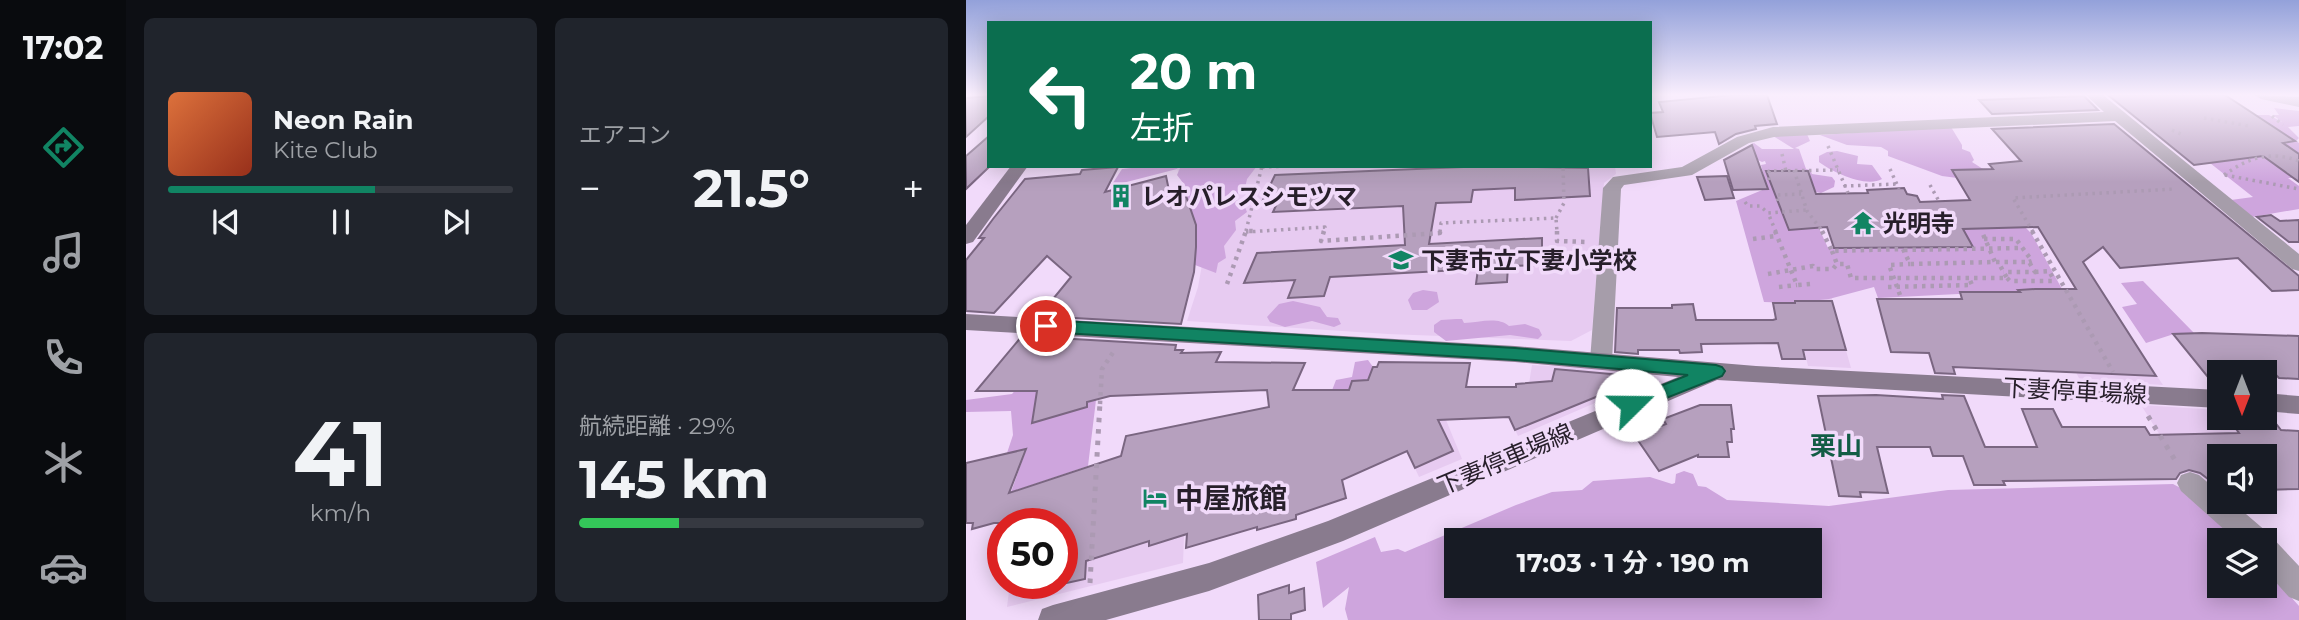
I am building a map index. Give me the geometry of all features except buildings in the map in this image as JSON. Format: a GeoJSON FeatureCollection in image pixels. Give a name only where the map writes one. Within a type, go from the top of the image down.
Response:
{"type":"FeatureCollection","features":[{"type":"Feature","properties":{"kind":"main road"},"geometry":{"type":"LineString","coordinates":[[966,238],[1018,168]]}},
{"type":"Feature","properties":{"kind":"main road"},"geometry":{"type":"LineString","coordinates":[[966,322],[1601,361],[1716,371]]}},
{"type":"Feature","properties":{"kind":"main road","name":"下妻停車場線"},"geometry":{"type":"LineString","coordinates":[[1053,620],[1209,577],[1333,532],[1716,371],[2207,398]]}},
{"type":"Feature","properties":{"kind":"main road"},"geometry":{"type":"LineString","coordinates":[[2277,403],[2299,405]]}},
{"type":"Feature","properties":{"kind":"street"},"geometry":{"type":"LineString","coordinates":[[1601,361],[1606,241],[1612,190],[1619,181],[1686,171],[1750,136],[1779,131],[1937,124]]}},
{"type":"Feature","properties":{"kind":"street"},"geometry":{"type":"LineString","coordinates":[[2129,124],[2299,264]]}},
{"type":"Feature","properties":{"kind":"street"},"geometry":{"type":"LineString","coordinates":[[2190,483],[2242,528]]}},
{"type":"Feature","properties":{"kind":"street"},"geometry":{"type":"LineString","coordinates":[[2277,562],[2299,587]]}},
{"type":"Feature","properties":{"kind":"path"},"geometry":{"type":"LineString","coordinates":[[2237,124],[2249,126]]}},
{"type":"Feature","properties":{"kind":"path"},"geometry":{"type":"LineString","coordinates":[[1821,129],[1848,193]]}},
{"type":"Feature","properties":{"kind":"path"},"geometry":{"type":"LineString","coordinates":[[2172,130],[2183,135]]}},
{"type":"Feature","properties":{"kind":"path"},"geometry":{"type":"LineString","coordinates":[[2299,161],[2279,154],[2244,159],[2224,175],[2299,189]]}},
{"type":"Feature","properties":{"kind":"path"},"geometry":{"type":"LineString","coordinates":[[1782,155],[1786,171]]}},
{"type":"Feature","properties":{"kind":"path"},"geometry":{"type":"LineString","coordinates":[[1227,284],[1239,256],[1262,168]]}},
{"type":"Feature","properties":{"kind":"path"},"geometry":{"type":"LineString","coordinates":[[1563,168],[1564,203],[1556,218],[1557,241],[1606,241]]}},
{"type":"Feature","properties":{"kind":"path"},"geometry":{"type":"LineString","coordinates":[[1844,186],[1898,186],[1890,169]]}},
{"type":"Feature","properties":{"kind":"path"},"geometry":{"type":"LineString","coordinates":[[1794,170],[1807,209],[1819,225],[1837,264]]}},
{"type":"Feature","properties":{"kind":"path"},"geometry":{"type":"LineString","coordinates":[[1769,180],[1769,171],[1838,170]]}},
{"type":"Feature","properties":{"kind":"path"},"geometry":{"type":"LineString","coordinates":[[1930,185],[1940,203]]}},
{"type":"Feature","properties":{"kind":"path"},"geometry":{"type":"LineString","coordinates":[[2119,382],[2014,198],[2206,187]]}},
{"type":"Feature","properties":{"kind":"path"},"geometry":{"type":"LineString","coordinates":[[1778,201],[1777,195],[1801,194]]}},
{"type":"Feature","properties":{"kind":"path"},"geometry":{"type":"LineString","coordinates":[[1745,202],[1748,206],[1760,206],[1768,213],[1797,285]]}},
{"type":"Feature","properties":{"kind":"path"},"geometry":{"type":"LineString","coordinates":[[1768,213],[1807,209]]}},
{"type":"Feature","properties":{"kind":"path"},"geometry":{"type":"LineString","coordinates":[[1246,231],[1325,227],[1321,241],[1440,233],[1441,222],[1556,218]]}},
{"type":"Feature","properties":{"kind":"path"},"geometry":{"type":"LineString","coordinates":[[1982,232],[1987,249],[2007,278],[2010,281],[2054,281],[2049,271],[2003,272]]}},
{"type":"Feature","properties":{"kind":"path"},"geometry":{"type":"LineString","coordinates":[[1753,239],[1776,236]]}},
{"type":"Feature","properties":{"kind":"path"},"geometry":{"type":"LineString","coordinates":[[1984,239],[2016,239],[2032,261],[2029,262],[2034,281]]}},
{"type":"Feature","properties":{"kind":"path"},"geometry":{"type":"LineString","coordinates":[[1832,251],[2021,248]]}},
{"type":"Feature","properties":{"kind":"path"},"geometry":{"type":"LineString","coordinates":[[1903,250],[1910,264]]}},
{"type":"Feature","properties":{"kind":"path"},"geometry":{"type":"LineString","coordinates":[[1900,295],[1889,265],[2029,262]]}},
{"type":"Feature","properties":{"kind":"path"},"geometry":{"type":"LineString","coordinates":[[1768,274],[1784,274],[1813,266],[1815,269],[1833,269],[1837,264]]}},
{"type":"Feature","properties":{"kind":"path"},"geometry":{"type":"LineString","coordinates":[[1837,264],[1847,264],[1851,278],[2007,278]]}},
{"type":"Feature","properties":{"kind":"path"},"geometry":{"type":"LineString","coordinates":[[1888,287],[1972,285],[1969,278]]}},
{"type":"Feature","properties":{"kind":"path"},"geometry":{"type":"LineString","coordinates":[[1779,288],[1810,284]]}},
{"type":"Feature","properties":{"kind":"path"},"geometry":{"type":"LineString","coordinates":[[1090,587],[1102,369],[1121,341]]}},
{"type":"Feature","properties":{"kind":"path"},"geometry":{"type":"LineString","coordinates":[[2141,405],[2190,483]]}},
{"type":"Feature","properties":{"kind":"shaded area"},"geometry":{"type":"Polygon","coordinates":[[[2262,124],[2299,124],[2288,127],[2299,138],[2296,141],[2299,143],[2299,178],[2288,178],[2299,186],[2299,209],[2252,217],[2231,200],[2253,197],[2210,163],[2235,160],[2294,141],[2273,127],[2262,124]]]}},
{"type":"Feature","properties":{"kind":"shaded area"},"geometry":{"type":"Polygon","coordinates":[[[1951,127],[1962,149],[1970,152],[1974,160],[1972,162],[1986,171],[1965,179],[1942,176],[1888,156],[1888,151],[1881,147],[1847,145],[1820,135],[1951,127]]]}},
{"type":"Feature","properties":{"kind":"shaded area"},"geometry":{"type":"Polygon","coordinates":[[[1807,134],[1810,141],[1795,148],[1799,149],[1806,169],[1812,174],[1832,177],[1835,181],[1834,187],[1821,193],[1811,191],[1818,226],[1828,248],[1973,247],[1963,229],[2025,227],[2062,289],[1878,298],[1874,287],[1829,299],[1791,303],[1764,302],[1736,201],[1767,188],[1761,165],[1766,164],[1765,161],[1754,158],[1732,156],[1754,143],[1762,149],[1794,149],[1773,136],[1807,134]]]}},
{"type":"Feature","properties":{"kind":"shaded area"},"geometry":{"type":"Polygon","coordinates":[[[1837,151],[1858,156],[1857,164],[1872,165],[1882,179],[1867,182],[1858,180],[1819,162],[1819,156],[1837,151]]]}},
{"type":"Feature","properties":{"kind":"shaded area"},"geometry":{"type":"Polygon","coordinates":[[[1131,168],[1178,168],[1111,186],[1122,169],[1131,168]]]}},
{"type":"Feature","properties":{"kind":"shaded area"},"geometry":{"type":"Polygon","coordinates":[[[1180,168],[1255,168],[1247,179],[1245,188],[1235,196],[1247,212],[1235,221],[1236,230],[1224,246],[1226,258],[1218,263],[1216,273],[1195,265],[1196,225],[1186,196],[1187,188],[1177,175],[1180,168]]]}},
{"type":"Feature","properties":{"kind":"shaded area","name":"下妻市立下妻小学校"},"geometry":{"type":"Polygon","coordinates":[[[1615,168],[1616,174],[1604,183],[1592,330],[1571,341],[1388,334],[1187,321],[1198,287],[1207,237],[1177,169],[1615,168]]]}},
{"type":"Feature","properties":{"kind":"shaded area"},"geometry":{"type":"Polygon","coordinates":[[[2143,281],[2194,333],[2174,334],[2146,343],[2122,307],[2137,304],[2121,283],[2143,281]]]}},
{"type":"Feature","properties":{"kind":"shaded area"},"geometry":{"type":"Polygon","coordinates":[[[1423,290],[1437,292],[1439,302],[1427,310],[1412,310],[1408,300],[1413,293],[1423,290]]]}},
{"type":"Feature","properties":{"kind":"shaded area"},"geometry":{"type":"Polygon","coordinates":[[[1832,298],[1851,368],[1808,366],[1793,302],[1832,298]]]}},
{"type":"Feature","properties":{"kind":"shaded area"},"geometry":{"type":"Polygon","coordinates":[[[1293,301],[1320,307],[1327,317],[1338,318],[1341,324],[1334,327],[1312,321],[1285,327],[1270,322],[1267,317],[1279,304],[1293,301]]]}},
{"type":"Feature","properties":{"kind":"shaded area"},"geometry":{"type":"Polygon","coordinates":[[[1462,319],[1464,323],[1499,321],[1509,326],[1525,324],[1539,329],[1542,335],[1538,339],[1510,335],[1446,341],[1434,332],[1434,325],[1441,320],[1462,319]]]}},
{"type":"Feature","properties":{"kind":"shaded area"},"geometry":{"type":"Polygon","coordinates":[[[2049,320],[2103,345],[2136,345],[2163,385],[2080,380],[2049,320]]]}},
{"type":"Feature","properties":{"kind":"shaded area"},"geometry":{"type":"Polygon","coordinates":[[[1368,360],[1373,367],[1368,380],[1353,381],[1349,392],[1331,393],[1336,380],[1352,377],[1355,362],[1368,360]]]}},
{"type":"Feature","properties":{"kind":"shaded area"},"geometry":{"type":"Polygon","coordinates":[[[1532,365],[1640,371],[1644,382],[1518,436],[1509,417],[1528,390],[1532,365]]]}},
{"type":"Feature","properties":{"kind":"shaded area"},"geometry":{"type":"Polygon","coordinates":[[[1026,378],[1037,391],[1033,419],[1096,400],[1088,466],[1011,492],[1026,450],[1007,453],[1013,435],[1011,411],[966,412],[966,400],[1012,394],[1026,378]]]}},
{"type":"Feature","properties":{"kind":"shaded area"},"geometry":{"type":"Polygon","coordinates":[[[2141,405],[2207,409],[2207,430],[2277,430],[2277,424],[2299,454],[2277,455],[2277,444],[2207,444],[2207,493],[2190,483],[2141,405]]]}},
{"type":"Feature","properties":{"kind":"shaded area"},"geometry":{"type":"Polygon","coordinates":[[[1398,420],[1446,420],[1462,459],[1419,477],[1396,427],[1398,420]]]}},
{"type":"Feature","properties":{"kind":"shaded area"},"geometry":{"type":"Polygon","coordinates":[[[1187,460],[1183,563],[1078,589],[1078,508],[1018,508],[1022,489],[1097,463],[1187,460]]]}},
{"type":"Feature","properties":{"kind":"shaded area"},"geometry":{"type":"Polygon","coordinates":[[[1684,471],[1693,474],[1698,486],[1706,487],[1727,500],[1829,506],[1948,490],[2173,484],[2190,493],[2207,509],[2207,514],[2213,514],[2228,528],[2207,528],[2207,598],[2277,598],[2277,581],[2299,606],[2299,620],[1348,620],[1345,609],[1349,587],[1323,608],[1316,562],[1375,537],[1381,552],[1398,549],[1405,552],[1444,535],[1444,598],[1822,598],[1822,528],[1462,528],[1552,492],[1582,490],[1593,481],[1650,477],[1675,483],[1676,474],[1684,471]]]}},
{"type":"Feature","properties":{"kind":"shaded area"},"geometry":{"type":"Polygon","coordinates":[[[1008,599],[1039,599],[1007,607],[1008,599]]]}},
{"type":"Feature","properties":{"kind":"place","name":"レオパレスシモツマ"},"geometry":{"type":"Point","coordinates":[1121,196]}},
{"type":"Feature","properties":{"kind":"place","name":"光明寺"},"geometry":{"type":"Point","coordinates":[1863,223]}},
{"type":"Feature","properties":{"kind":"place","name":"下妻市立下妻小学校"},"geometry":{"type":"Point","coordinates":[1401,260]}},
{"type":"Feature","properties":{"kind":"place","name":"中屋旅館"},"geometry":{"type":"Point","coordinates":[1155,498]}},
{"type":"Feature","properties":{"kind":"district","name":"栗山"},"geometry":{"type":"Point","coordinates":[1836,446]}},
{"type":"Feature","properties":{"kind":"route"},"geometry":{"type":"LineString","coordinates":[[1046,326],[1515,354],[1716,371],[1631,405]]}}]}
